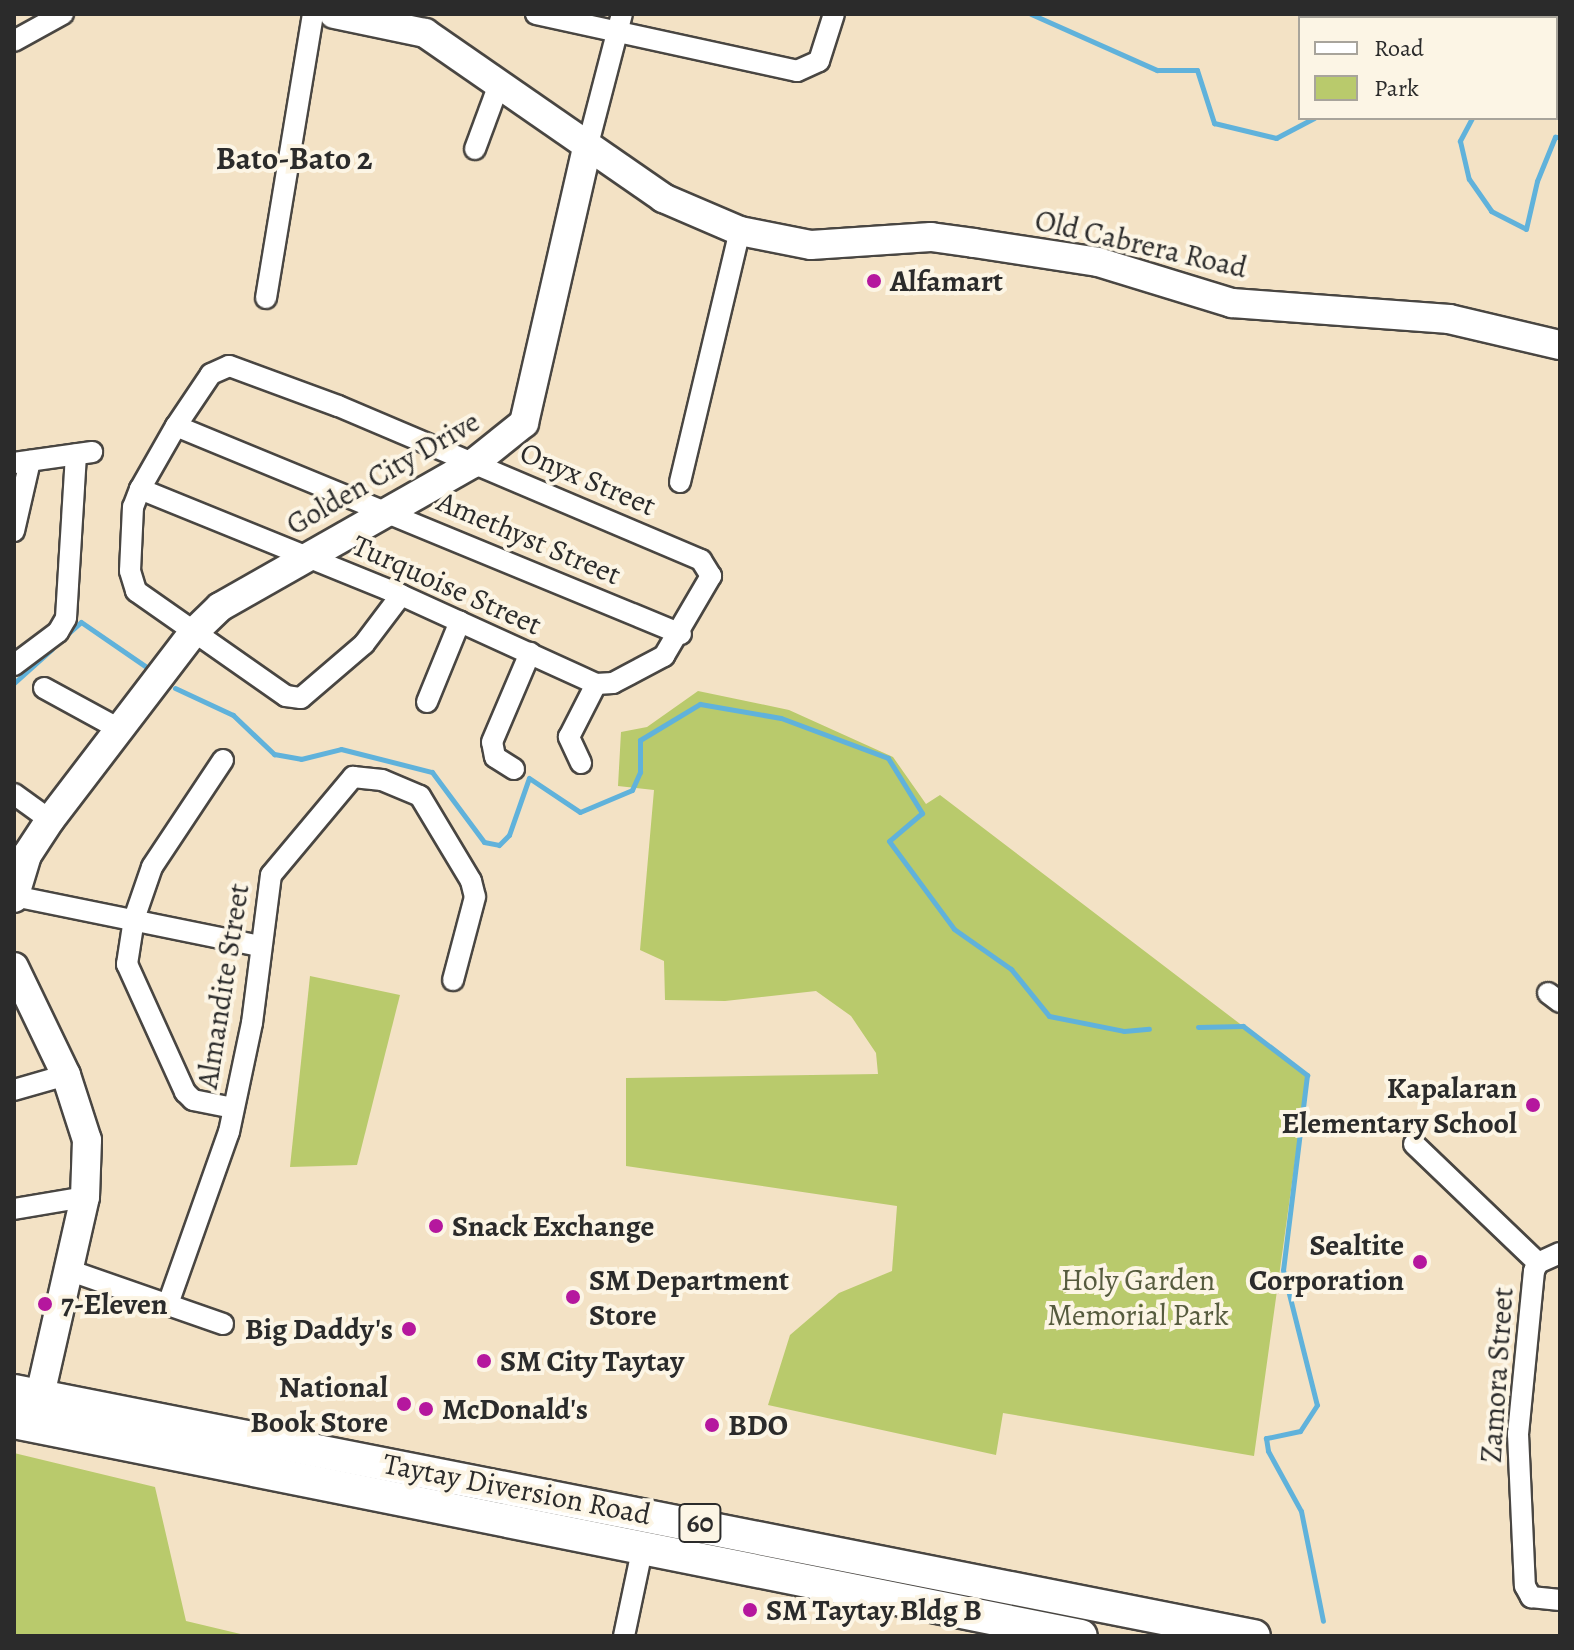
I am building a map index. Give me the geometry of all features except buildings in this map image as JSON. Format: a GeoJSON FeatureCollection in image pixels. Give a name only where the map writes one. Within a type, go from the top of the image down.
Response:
{"type":"FeatureCollection","features":[{"type":"Feature","properties":{"kind":"main road","name":"Taytay Diversion Road"},"geometry":{"type":"LineString","coordinates":[[25,1408],[643,1546],[1081,1636]]}},
{"type":"Feature","properties":{"kind":"main road","name":"Taytay Diversion Road"},"geometry":{"type":"LineString","coordinates":[[25,1408],[1254,1636]]}},
{"type":"Feature","properties":{"kind":"street"},"geometry":{"type":"LineString","coordinates":[[14,41],[63,14]]}},
{"type":"Feature","properties":{"kind":"street"},"geometry":{"type":"LineString","coordinates":[[266,298],[313,14]]}},
{"type":"Feature","properties":{"kind":"street","name":"Old Cabrera Road"},"geometry":{"type":"LineString","coordinates":[[334,14],[425,33],[663,198],[740,231],[811,245],[931,237],[1098,262],[1232,303],[1449,319],[1560,345]]}},
{"type":"Feature","properties":{"kind":"street"},"geometry":{"type":"LineString","coordinates":[[536,14],[621,22],[797,71],[819,61],[834,14]]}},
{"type":"Feature","properties":{"kind":"street","name":"Golden City Drive"},"geometry":{"type":"LineString","coordinates":[[14,897],[27,855],[50,820],[192,634],[220,607],[474,463],[524,423],[587,148],[621,22]]}},
{"type":"Feature","properties":{"kind":"street"},"geometry":{"type":"LineString","coordinates":[[475,149],[499,84]]}},
{"type":"Feature","properties":{"kind":"street"},"geometry":{"type":"LineString","coordinates":[[680,482],[740,231]]}},
{"type":"Feature","properties":{"kind":"street","name":"Onyx Street"},"geometry":{"type":"LineString","coordinates":[[176,426],[211,374],[229,366],[474,463],[701,560],[711,576],[681,634]]}},
{"type":"Feature","properties":{"kind":"street"},"geometry":{"type":"LineString","coordinates":[[176,426],[133,507],[132,582],[136,591],[192,634],[286,696],[301,698],[364,644],[401,595]]}},
{"type":"Feature","properties":{"kind":"street","name":"Amethyst Street"},"geometry":{"type":"LineString","coordinates":[[176,426],[681,634]]}},
{"type":"Feature","properties":{"kind":"street"},"geometry":{"type":"LineString","coordinates":[[14,531],[22,462],[84,453],[66,618],[58,632],[14,665]]}},
{"type":"Feature","properties":{"kind":"street","name":"Turquoise Street"},"geometry":{"type":"LineString","coordinates":[[140,489],[401,595],[596,684]]}},
{"type":"Feature","properties":{"kind":"street"},"geometry":{"type":"LineString","coordinates":[[427,702],[460,621]]}},
{"type":"Feature","properties":{"kind":"street"},"geometry":{"type":"LineString","coordinates":[[581,763],[569,737],[596,684],[640,671],[664,656],[681,634]]}},
{"type":"Feature","properties":{"kind":"street"},"geometry":{"type":"LineString","coordinates":[[514,769],[495,757],[492,742],[530,653]]}},
{"type":"Feature","properties":{"kind":"street"},"geometry":{"type":"LineString","coordinates":[[44,688],[121,730]]}},
{"type":"Feature","properties":{"kind":"street"},"geometry":{"type":"LineString","coordinates":[[223,760],[152,867],[134,919],[130,978],[185,1092],[193,1100],[233,1108]]}},
{"type":"Feature","properties":{"kind":"street","name":"Almandite Street"},"geometry":{"type":"LineString","coordinates":[[168,1304],[233,1108],[252,1023],[259,946],[275,865],[343,783],[366,776],[420,796],[471,881],[475,897],[453,980]]}},
{"type":"Feature","properties":{"kind":"street"},"geometry":{"type":"LineString","coordinates":[[14,794],[50,820]]}},
{"type":"Feature","properties":{"kind":"street"},"geometry":{"type":"LineString","coordinates":[[14,897],[259,946]]}},
{"type":"Feature","properties":{"kind":"street"},"geometry":{"type":"LineString","coordinates":[[14,967],[66,1075],[87,1140],[85,1197],[71,1271],[25,1408]]}},
{"type":"Feature","properties":{"kind":"street"},"geometry":{"type":"LineString","coordinates":[[14,1090],[66,1075]]}},
{"type":"Feature","properties":{"kind":"street"},"geometry":{"type":"LineString","coordinates":[[1414,1144],[1538,1263]]}},
{"type":"Feature","properties":{"kind":"street"},"geometry":{"type":"LineString","coordinates":[[14,1209],[85,1197]]}},
{"type":"Feature","properties":{"kind":"street","name":"Zamora Street"},"geometry":{"type":"LineString","coordinates":[[1552,1601],[1531,1597],[1525,1586],[1518,1434],[1538,1263],[1560,1253]]}},
{"type":"Feature","properties":{"kind":"street"},"geometry":{"type":"LineString","coordinates":[[71,1271],[223,1324]]}},
{"type":"Feature","properties":{"kind":"street"},"geometry":{"type":"LineString","coordinates":[[624,1636],[643,1546]]}},
{"type":"Feature","properties":{"kind":"green space","name":"Holy Garden Memorial Park"},"geometry":{"type":"Polygon","coordinates":[[[698,691],[789,710],[893,757],[926,804],[940,795],[1307,1075],[1254,1456],[1003,1413],[996,1455],[768,1405],[790,1335],[839,1293],[892,1271],[897,1206],[626,1166],[626,1078],[878,1074],[876,1053],[851,1016],[816,991],[725,1001],[665,1000],[664,961],[640,950],[654,790],[618,786],[621,732],[647,727],[698,691]]]}},
{"type":"Feature","properties":{"kind":"green space"},"geometry":{"type":"Polygon","coordinates":[[[310,976],[400,995],[357,1165],[290,1167],[310,976]]]}},
{"type":"Feature","properties":{"kind":"green space"},"geometry":{"type":"Polygon","coordinates":[[[14,1453],[155,1487],[186,1621],[249,1636],[14,1636],[14,1453]]]}},
{"type":"Feature","properties":{"kind":"waterway"},"geometry":{"type":"LineString","coordinates":[[1031,14],[1157,70],[1197,70],[1214,123],[1276,138],[1310,120]]}},
{"type":"Feature","properties":{"kind":"waterway"},"geometry":{"type":"LineString","coordinates":[[1471,120],[1460,141],[1469,179],[1491,211],[1526,229],[1537,181],[1555,137],[1560,137]]}},
{"type":"Feature","properties":{"kind":"waterway"},"geometry":{"type":"LineString","coordinates":[[65,636],[81,622],[148,668]]}},
{"type":"Feature","properties":{"kind":"waterway"},"geometry":{"type":"LineString","coordinates":[[14,683],[52,649]]}},
{"type":"Feature","properties":{"kind":"waterway"},"geometry":{"type":"LineString","coordinates":[[175,688],[233,715],[274,754],[301,759],[341,749],[432,772],[484,842],[499,845],[509,835],[529,778],[580,812],[632,790],[640,772],[640,740],[700,704],[781,718],[888,758],[922,813],[889,841],[954,929],[1011,969],[1049,1016],[1124,1031],[1149,1029]]}},
{"type":"Feature","properties":{"kind":"waterway"},"geometry":{"type":"LineString","coordinates":[[1198,1027],[1243,1026],[1307,1075],[1283,1270],[1317,1405],[1300,1431],[1266,1438],[1268,1451],[1301,1511],[1323,1621]]}},
{"type":"Feature","properties":{"kind":"place","name":"Alfamart"},"geometry":{"type":"Point","coordinates":[874,281]}},
{"type":"Feature","properties":{"kind":"place","name":"Kapalaran Elementary School"},"geometry":{"type":"Point","coordinates":[1533,1105]}},
{"type":"Feature","properties":{"kind":"place","name":"Snack Exchange"},"geometry":{"type":"Point","coordinates":[436,1226]}},
{"type":"Feature","properties":{"kind":"place","name":"Sealtite Corporation"},"geometry":{"type":"Point","coordinates":[1420,1262]}},
{"type":"Feature","properties":{"kind":"place","name":"SM Department Store"},"geometry":{"type":"Point","coordinates":[573,1297]}},
{"type":"Feature","properties":{"kind":"place","name":"7-Eleven"},"geometry":{"type":"Point","coordinates":[45,1304]}},
{"type":"Feature","properties":{"kind":"place","name":"Big Daddy's"},"geometry":{"type":"Point","coordinates":[409,1329]}},
{"type":"Feature","properties":{"kind":"place","name":"SM City Taytay"},"geometry":{"type":"Point","coordinates":[484,1361]}},
{"type":"Feature","properties":{"kind":"place","name":"National Book Store"},"geometry":{"type":"Point","coordinates":[404,1404]}},
{"type":"Feature","properties":{"kind":"place","name":"McDonald's"},"geometry":{"type":"Point","coordinates":[426,1409]}},
{"type":"Feature","properties":{"kind":"place","name":"BDO"},"geometry":{"type":"Point","coordinates":[712,1425]}},
{"type":"Feature","properties":{"kind":"place","name":"SM Taytay Bldg B"},"geometry":{"type":"Point","coordinates":[750,1610]}},
{"type":"Feature","properties":{"kind":"district","name":"Bato-Bato 2"},"geometry":{"type":"Point","coordinates":[294,158]}}]}
